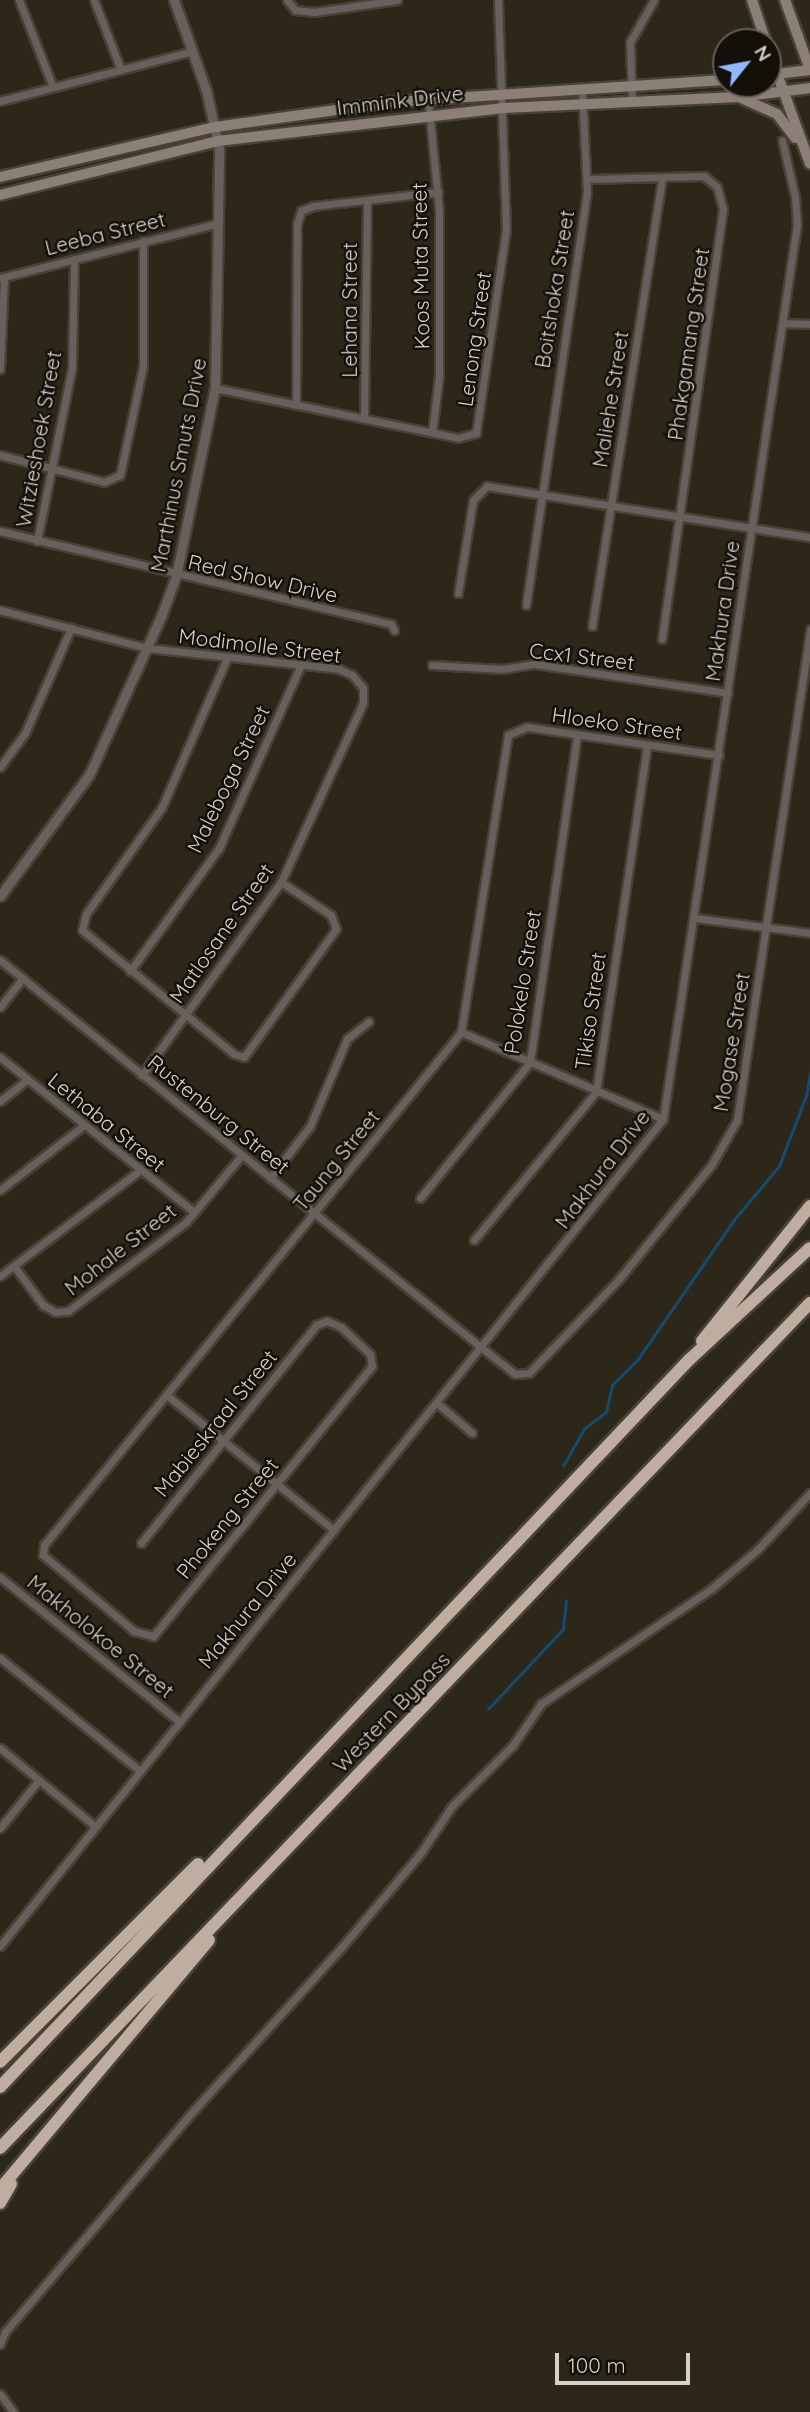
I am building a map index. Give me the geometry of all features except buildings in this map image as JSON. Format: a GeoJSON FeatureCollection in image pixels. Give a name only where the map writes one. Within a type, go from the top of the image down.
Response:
{"type":"FeatureCollection","features":[{"type":"Feature","properties":{"kind":"highway"},"geometry":{"type":"LineString","coordinates":[[690,1359],[810,1206]]}},
{"type":"Feature","properties":{"kind":"highway","name":"Western Bypass"},"geometry":{"type":"LineString","coordinates":[[0,2087],[252,1816],[690,1359],[810,1248]]}},
{"type":"Feature","properties":{"kind":"highway","name":"Western Bypass"},"geometry":{"type":"LineString","coordinates":[[0,2148],[810,1303]]}},
{"type":"Feature","properties":{"kind":"highway"},"geometry":{"type":"LineString","coordinates":[[0,2062],[187,1874],[252,1816]]}},
{"type":"Feature","properties":{"kind":"highway"},"geometry":{"type":"LineString","coordinates":[[0,2189],[280,1857]]}},
{"type":"Feature","properties":{"kind":"highway"},"geometry":{"type":"LineString","coordinates":[[0,2203],[16,2171]]}},
{"type":"Feature","properties":{"kind":"main road"},"geometry":{"type":"LineString","coordinates":[[752,0],[761,28]]}},
{"type":"Feature","properties":{"kind":"main road"},"geometry":{"type":"LineString","coordinates":[[782,73],[810,69],[785,0]]}},
{"type":"Feature","properties":{"kind":"main road","name":"Immink Drive"},"geometry":{"type":"LineString","coordinates":[[0,177],[215,127],[501,92],[712,81]]}},
{"type":"Feature","properties":{"kind":"main road","name":"Immink Drive"},"geometry":{"type":"LineString","coordinates":[[783,93],[810,88]]}},
{"type":"Feature","properties":{"kind":"main road"},"geometry":{"type":"LineString","coordinates":[[783,93],[810,163]]}},
{"type":"Feature","properties":{"kind":"main road","name":"Immink Drive"},"geometry":{"type":"LineString","coordinates":[[0,195],[218,141],[430,114],[632,100],[712,98]]}},
{"type":"Feature","properties":{"kind":"main road"},"geometry":{"type":"LineString","coordinates":[[740,98],[777,114],[810,163]]}},
{"type":"Feature","properties":{"kind":"street"},"geometry":{"type":"LineString","coordinates":[[19,0],[53,87]]}},
{"type":"Feature","properties":{"kind":"street"},"geometry":{"type":"LineString","coordinates":[[94,0],[121,70]]}},
{"type":"Feature","properties":{"kind":"street","name":"Marthinus Smuts Drive"},"geometry":{"type":"LineString","coordinates":[[0,897],[89,775],[147,648],[176,576],[215,388],[218,141],[194,51],[174,0]]}},
{"type":"Feature","properties":{"kind":"street"},"geometry":{"type":"LineString","coordinates":[[287,0],[295,10],[307,12],[397,0]]}},
{"type":"Feature","properties":{"kind":"street","name":"Lenong Street"},"geometry":{"type":"LineString","coordinates":[[215,388],[464,439],[478,430],[505,246],[498,0]]}},
{"type":"Feature","properties":{"kind":"street"},"geometry":{"type":"LineString","coordinates":[[632,100],[630,42],[654,0]]}},
{"type":"Feature","properties":{"kind":"street"},"geometry":{"type":"LineString","coordinates":[[0,101],[194,51]]}},
{"type":"Feature","properties":{"kind":"street","name":"Boitshoka Street"},"geometry":{"type":"LineString","coordinates":[[526,605],[588,179],[583,89]]}},
{"type":"Feature","properties":{"kind":"street","name":"Koos Muta Street"},"geometry":{"type":"LineString","coordinates":[[428,99],[438,192],[439,376],[432,433]]}},
{"type":"Feature","properties":{"kind":"street","name":"Makhura Drive"},"geometry":{"type":"LineString","coordinates":[[0,1946],[663,1119],[784,323],[797,214],[782,141]]}},
{"type":"Feature","properties":{"kind":"street","name":"Maliehe Street"},"geometry":{"type":"LineString","coordinates":[[593,626],[662,177]]}},
{"type":"Feature","properties":{"kind":"street","name":"Phakgamang Street"},"geometry":{"type":"LineString","coordinates":[[588,179],[709,178],[717,187],[723,209],[662,639]]}},
{"type":"Feature","properties":{"kind":"street"},"geometry":{"type":"LineString","coordinates":[[296,405],[299,217],[313,206],[438,192]]}},
{"type":"Feature","properties":{"kind":"street","name":"Lehana Street"},"geometry":{"type":"LineString","coordinates":[[364,418],[366,201]]}},
{"type":"Feature","properties":{"kind":"street","name":"Leeba Street"},"geometry":{"type":"LineString","coordinates":[[2,277],[219,223]]}},
{"type":"Feature","properties":{"kind":"street"},"geometry":{"type":"LineString","coordinates":[[0,454],[104,482],[120,475],[143,366],[143,241]]}},
{"type":"Feature","properties":{"kind":"street","name":"Witzieshoek Street"},"geometry":{"type":"LineString","coordinates":[[37,541],[72,367],[74,259]]}},
{"type":"Feature","properties":{"kind":"street"},"geometry":{"type":"LineString","coordinates":[[0,369],[2,277]]}},
{"type":"Feature","properties":{"kind":"street"},"geometry":{"type":"LineString","coordinates":[[784,323],[810,324]]}},
{"type":"Feature","properties":{"kind":"street"},"geometry":{"type":"LineString","coordinates":[[458,593],[475,493],[487,486],[810,537]]}},
{"type":"Feature","properties":{"kind":"street","name":"Red Show Drive"},"geometry":{"type":"LineString","coordinates":[[0,531],[176,576],[391,624],[394,630]]}},
{"type":"Feature","properties":{"kind":"street"},"geometry":{"type":"LineString","coordinates":[[1,613],[147,648]]}},
{"type":"Feature","properties":{"kind":"street"},"geometry":{"type":"LineString","coordinates":[[0,767],[28,726],[71,628]]}},
{"type":"Feature","properties":{"kind":"street","name":"Mogase Street"},"geometry":{"type":"LineString","coordinates":[[482,1348],[520,1376],[539,1366],[619,1279],[726,1146],[739,1109],[810,629]]}},
{"type":"Feature","properties":{"kind":"street","name":"Modimolle Street"},"geometry":{"type":"LineString","coordinates":[[147,648],[339,669],[352,675],[363,688]]}},
{"type":"Feature","properties":{"kind":"street"},"geometry":{"type":"LineString","coordinates":[[227,658],[162,807],[83,921],[86,935],[234,1054],[246,1056],[336,929],[331,915],[281,882]]}},
{"type":"Feature","properties":{"kind":"street","name":"Ccx1 Street"},"geometry":{"type":"LineString","coordinates":[[432,665],[508,669],[535,664],[728,693]]}},
{"type":"Feature","properties":{"kind":"street","name":"Maleboga Street"},"geometry":{"type":"LineString","coordinates":[[130,971],[219,848],[301,665]]}},
{"type":"Feature","properties":{"kind":"street","name":"Matlosane Street"},"geometry":{"type":"LineString","coordinates":[[142,1075],[281,882],[363,703],[363,688]]}},
{"type":"Feature","properties":{"kind":"street","name":"Hloeko Street"},"geometry":{"type":"LineString","coordinates":[[461,1032],[500,766],[511,732],[527,727],[719,755]]}},
{"type":"Feature","properties":{"kind":"street","name":"Polokelo Street"},"geometry":{"type":"LineString","coordinates":[[419,1198],[530,1062],[577,735]]}},
{"type":"Feature","properties":{"kind":"street","name":"Tikiso Street"},"geometry":{"type":"LineString","coordinates":[[474,1240],[596,1092],[647,745]]}},
{"type":"Feature","properties":{"kind":"street"},"geometry":{"type":"LineString","coordinates":[[695,918],[810,933]]}},
{"type":"Feature","properties":{"kind":"street","name":"Rustenburg Street"},"geometry":{"type":"LineString","coordinates":[[0,960],[482,1348]]}},
{"type":"Feature","properties":{"kind":"street"},"geometry":{"type":"LineString","coordinates":[[0,1007],[23,978]]}},
{"type":"Feature","properties":{"kind":"street"},"geometry":{"type":"LineString","coordinates":[[270,1178],[310,1126],[347,1039],[369,1021]]}},
{"type":"Feature","properties":{"kind":"street"},"geometry":{"type":"LineString","coordinates":[[461,1032],[663,1119]]}},
{"type":"Feature","properties":{"kind":"street","name":"Taung Street"},"geometry":{"type":"LineString","coordinates":[[44,1545],[169,1397],[461,1032]]}},
{"type":"Feature","properties":{"kind":"street","name":"Lethaba Street"},"geometry":{"type":"LineString","coordinates":[[0,1057],[194,1212]]}},
{"type":"Feature","properties":{"kind":"street"},"geometry":{"type":"LineString","coordinates":[[0,1101],[27,1080]]}},
{"type":"Feature","properties":{"kind":"street"},"geometry":{"type":"LineString","coordinates":[[0,1190],[84,1125]]}},
{"type":"Feature","properties":{"kind":"street","name":"Mohale Street"},"geometry":{"type":"LineString","coordinates":[[14,1266],[43,1305],[55,1312],[68,1311],[194,1212],[241,1156]]}},
{"type":"Feature","properties":{"kind":"street"},"geometry":{"type":"LineString","coordinates":[[0,1276],[140,1170]]}},
{"type":"Feature","properties":{"kind":"street","name":"Phokeng Street"},"geometry":{"type":"LineString","coordinates":[[44,1545],[43,1555],[53,1565],[134,1631],[150,1637],[372,1363],[369,1353],[341,1327],[327,1321],[316,1325]]}},
{"type":"Feature","properties":{"kind":"street","name":"Mabieskraal Street"},"geometry":{"type":"LineString","coordinates":[[141,1544],[316,1325]]}},
{"type":"Feature","properties":{"kind":"street"},"geometry":{"type":"LineString","coordinates":[[169,1397],[334,1530]]}},
{"type":"Feature","properties":{"kind":"street"},"geometry":{"type":"LineString","coordinates":[[437,1403],[472,1433]]}},
{"type":"Feature","properties":{"kind":"street"},"geometry":{"type":"LineString","coordinates":[[0,2344],[5,2332],[32,2307],[194,2110],[341,1948],[420,1854],[452,1806],[513,1745],[541,1704],[711,1589],[758,1549],[810,1493]]}},
{"type":"Feature","properties":{"kind":"street","name":"Makholokoe Street"},"geometry":{"type":"LineString","coordinates":[[0,1577],[180,1722]]}},
{"type":"Feature","properties":{"kind":"street"},"geometry":{"type":"LineString","coordinates":[[0,1658],[140,1771]]}},
{"type":"Feature","properties":{"kind":"street"},"geometry":{"type":"LineString","coordinates":[[0,1748],[96,1827]]}},
{"type":"Feature","properties":{"kind":"street"},"geometry":{"type":"LineString","coordinates":[[0,1828],[38,1780]]}},
{"type":"Feature","properties":{"kind":"street"},"geometry":{"type":"LineString","coordinates":[[0,2394],[13,2412]]}},
{"type":"Feature","properties":{"kind":"waterway"},"geometry":{"type":"LineString","coordinates":[[563,1466],[584,1429],[606,1412],[612,1385],[638,1359],[734,1220],[779,1166],[806,1096],[810,1073]]}},
{"type":"Feature","properties":{"kind":"waterway"},"geometry":{"type":"LineString","coordinates":[[488,1709],[563,1629],[566,1601]]}}]}
